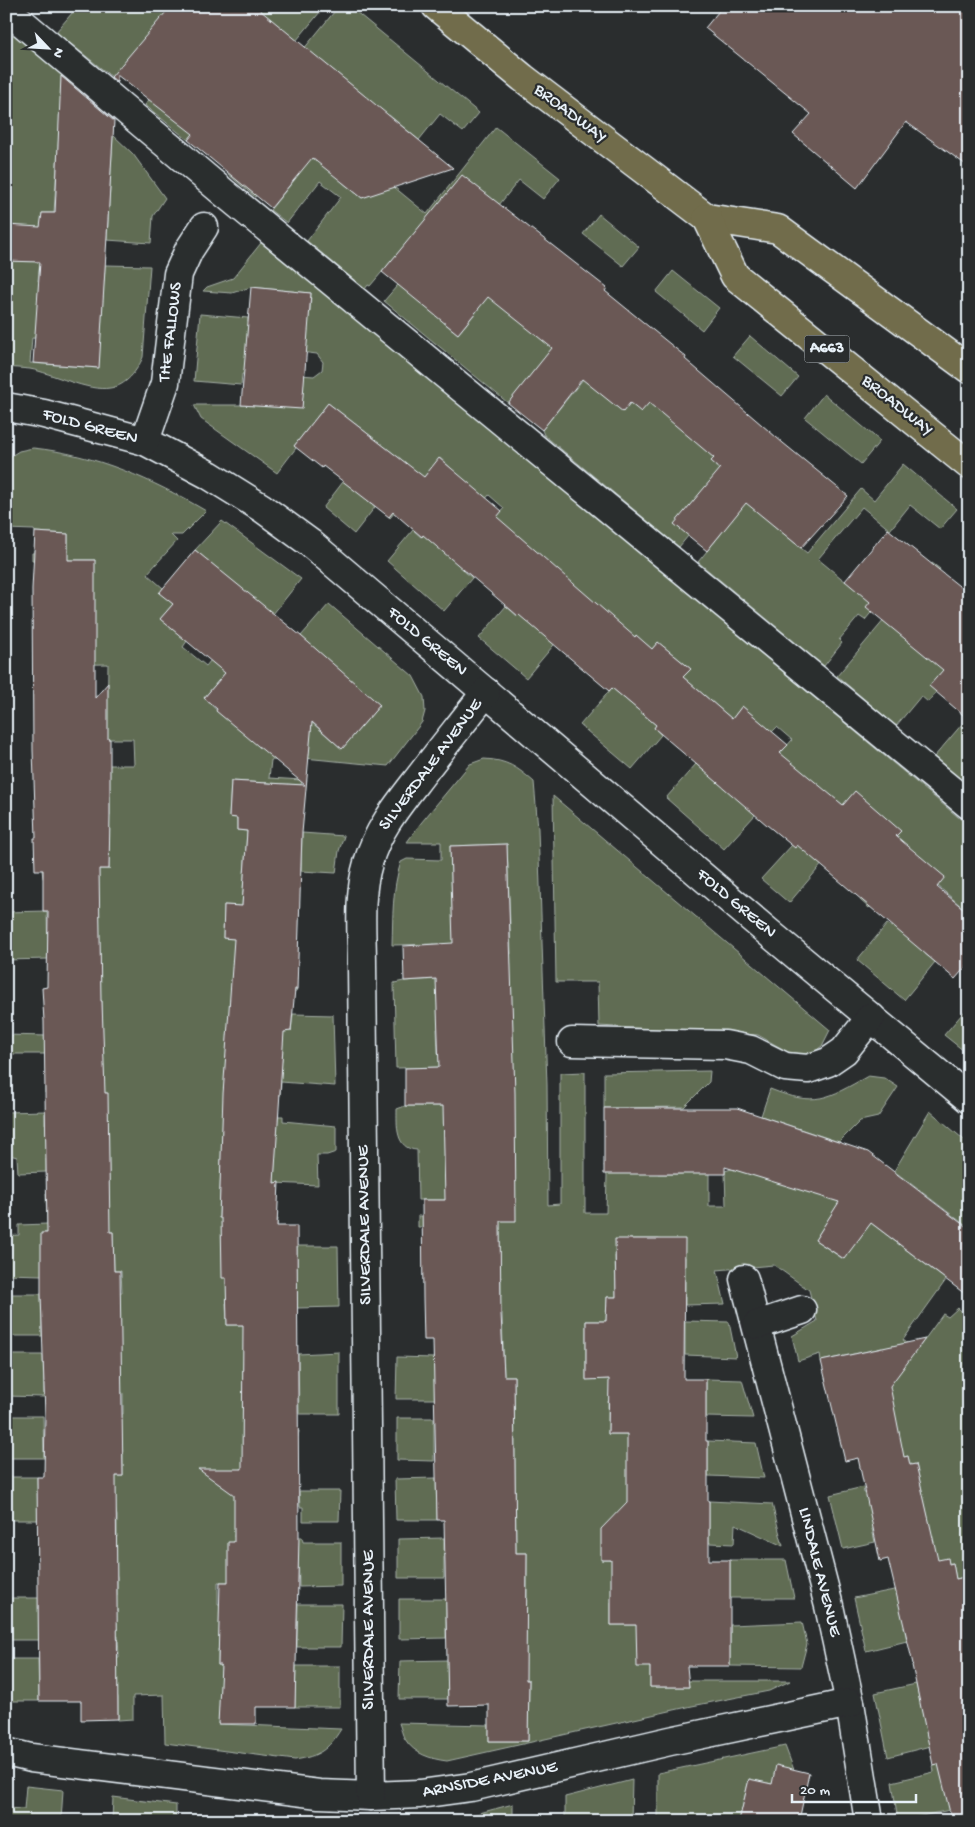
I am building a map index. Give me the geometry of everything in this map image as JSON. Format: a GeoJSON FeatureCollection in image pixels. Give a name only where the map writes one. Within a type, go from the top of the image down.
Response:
{"type":"FeatureCollection","features":[{"type":"Feature","properties":{"kind":"highway","name":"BROADWAY"},"geometry":{"type":"LineString","coordinates":[[436,6],[523,78],[707,218],[735,276],[969,465]]}},
{"type":"Feature","properties":{"kind":"highway","name":"BROADWAY"},"geometry":{"type":"LineString","coordinates":[[707,218],[778,228],[969,369]]}},
{"type":"Feature","properties":{"kind":"street"},"geometry":{"type":"LineString","coordinates":[[6,9],[223,192],[969,805]]}},
{"type":"Feature","properties":{"kind":"street","name":"THE FALLOWS"},"geometry":{"type":"LineString","coordinates":[[145,441],[165,383],[178,274],[188,250],[204,227]]}},
{"type":"Feature","properties":{"kind":"street","name":"FOLD GREEN"},"geometry":{"type":"LineString","coordinates":[[6,407],[44,414],[145,441],[209,475],[262,508],[310,543],[761,926],[969,1099]]}},
{"type":"Feature","properties":{"kind":"street","name":"SILVERDALE AVENUE"},"geometry":{"type":"LineString","coordinates":[[372,1796],[362,893],[372,850],[390,816],[486,692]]}},
{"type":"Feature","properties":{"kind":"street"},"geometry":{"type":"LineString","coordinates":[[572,1042],[725,1045],[751,1050],[785,1067],[808,1069],[828,1062],[844,1051],[871,1017]]}},
{"type":"Feature","properties":{"kind":"street","name":"LINDALE AVENUE"},"geometry":{"type":"LineString","coordinates":[[744,1279],[819,1566],[850,1703],[869,1821]]}},
{"type":"Feature","properties":{"kind":"street"},"geometry":{"type":"LineString","coordinates":[[757,1325],[802,1310]]}},
{"type":"Feature","properties":{"kind":"street","name":"ARNSIDE AVENUE"},"geometry":{"type":"LineString","coordinates":[[6,1752],[31,1758],[312,1793],[372,1796],[420,1794],[471,1787],[670,1741],[850,1703]]}},
{"type":"Feature","properties":{"kind":"green space"},"geometry":{"type":"Polygon","coordinates":[[[78,6],[161,6],[167,11],[171,6],[258,9],[261,6],[325,6],[296,41],[213,110],[188,140],[145,105],[149,100],[136,48],[112,77],[56,32],[78,6]]]}},
{"type":"Feature","properties":{"kind":"green space"},"geometry":{"type":"Polygon","coordinates":[[[339,6],[349,6],[479,113],[463,132],[440,114],[419,140],[389,115],[342,175],[343,183],[362,198],[383,178],[427,214],[496,127],[560,178],[543,199],[519,180],[499,205],[562,344],[508,403],[384,301],[409,272],[393,259],[370,286],[368,285],[365,289],[307,241],[341,197],[320,181],[287,223],[270,210],[296,178],[280,166],[255,197],[228,174],[252,144],[372,102],[311,52],[289,67],[339,6]],[[463,298],[444,323],[458,334],[478,310],[463,298]]]}},
{"type":"Feature","properties":{"kind":"green space"},"geometry":{"type":"Polygon","coordinates":[[[6,25],[73,80],[62,94],[113,135],[59,132],[54,213],[42,213],[40,236],[6,225],[6,25]]]}},
{"type":"Feature","properties":{"kind":"green space"},"geometry":{"type":"Polygon","coordinates":[[[113,135],[133,154],[165,198],[153,216],[151,243],[107,240],[113,135]]]}},
{"type":"Feature","properties":{"kind":"green space"},"geometry":{"type":"Polygon","coordinates":[[[599,214],[639,247],[623,266],[583,234],[599,214]]]}},
{"type":"Feature","properties":{"kind":"green space"},"geometry":{"type":"Polygon","coordinates":[[[261,243],[409,361],[969,826],[969,913],[938,886],[905,864],[869,908],[860,900],[904,849],[893,840],[900,831],[855,792],[843,805],[777,757],[792,740],[777,727],[772,732],[742,706],[732,719],[683,677],[691,669],[658,642],[652,649],[636,636],[622,652],[494,520],[504,508],[489,495],[479,507],[444,477],[451,468],[440,458],[390,518],[409,491],[407,464],[328,403],[294,446],[296,448],[277,473],[201,419],[194,405],[298,408],[300,375],[314,376],[322,370],[323,362],[317,354],[301,352],[305,312],[310,313],[311,293],[251,287],[232,293],[203,291],[207,287],[233,278],[261,243]]]}},
{"type":"Feature","properties":{"kind":"green space"},"geometry":{"type":"Polygon","coordinates":[[[6,261],[40,261],[38,281],[49,282],[46,339],[32,338],[30,363],[98,368],[105,265],[150,266],[143,357],[130,377],[116,387],[101,388],[81,385],[30,369],[6,367],[6,261]]]}},
{"type":"Feature","properties":{"kind":"green space"},"geometry":{"type":"Polygon","coordinates":[[[673,271],[719,308],[702,330],[656,292],[673,271]]]}},
{"type":"Feature","properties":{"kind":"green space"},"geometry":{"type":"Polygon","coordinates":[[[200,314],[248,318],[248,322],[253,323],[249,374],[242,374],[241,385],[194,381],[200,314]]]}},
{"type":"Feature","properties":{"kind":"green space"},"geometry":{"type":"Polygon","coordinates":[[[750,336],[798,377],[782,396],[733,356],[750,336]]]}},
{"type":"Feature","properties":{"kind":"green space"},"geometry":{"type":"Polygon","coordinates":[[[588,373],[623,411],[630,403],[671,375],[717,454],[711,462],[725,473],[757,452],[679,547],[544,435],[542,430],[588,373]]]}},
{"type":"Feature","properties":{"kind":"green space"},"geometry":{"type":"Polygon","coordinates":[[[824,394],[880,441],[861,464],[805,418],[824,394]]]}},
{"type":"Feature","properties":{"kind":"green space"},"geometry":{"type":"Polygon","coordinates":[[[33,448],[79,456],[123,470],[165,489],[206,511],[182,535],[171,535],[177,541],[147,574],[163,588],[160,593],[173,604],[160,619],[187,641],[183,647],[206,666],[220,649],[235,661],[204,698],[229,722],[302,714],[342,749],[379,706],[301,636],[329,604],[413,676],[424,697],[425,711],[422,722],[388,766],[304,758],[303,762],[271,760],[269,778],[302,780],[301,785],[231,781],[229,817],[237,818],[237,830],[247,831],[242,906],[224,905],[223,938],[242,939],[240,987],[297,989],[294,991],[284,1032],[291,1031],[293,1014],[333,1015],[335,1086],[281,1082],[280,1096],[244,1095],[223,1111],[219,1217],[278,1219],[277,1226],[242,1278],[242,1303],[226,1303],[227,1325],[297,1324],[266,1432],[299,1431],[298,1437],[265,1438],[242,1469],[216,1473],[216,1482],[222,1486],[241,1486],[234,1537],[302,1537],[303,1542],[341,1542],[341,1586],[299,1587],[298,1542],[228,1582],[218,1582],[218,1604],[229,1604],[229,1648],[218,1649],[218,1665],[229,1665],[219,1724],[341,1729],[332,1742],[322,1751],[295,1760],[165,1743],[164,1695],[133,1696],[133,1719],[118,1720],[118,1698],[110,1658],[119,1657],[118,1636],[111,1636],[110,1597],[117,1596],[117,1577],[109,1538],[117,1537],[117,1516],[108,1476],[123,1476],[123,1454],[115,1454],[115,1415],[123,1414],[123,1393],[115,1393],[112,1293],[122,1292],[121,1271],[114,1271],[113,1232],[42,1233],[42,1275],[6,1274],[6,1236],[19,1235],[19,1225],[47,1224],[46,1193],[78,1192],[109,1176],[107,1093],[45,1093],[45,1087],[78,1086],[103,1070],[102,1001],[75,1002],[100,964],[43,878],[42,870],[109,869],[109,828],[92,816],[110,815],[110,790],[92,790],[81,765],[134,765],[133,739],[107,739],[108,664],[39,665],[95,560],[32,560],[34,550],[68,552],[68,534],[6,529],[6,459],[19,451],[33,448]]]}},
{"type":"Feature","properties":{"kind":"green space"},"geometry":{"type":"Polygon","coordinates":[[[903,464],[957,509],[940,529],[910,505],[890,530],[862,507],[818,559],[846,582],[858,568],[883,598],[865,620],[859,616],[839,640],[842,643],[824,666],[698,562],[721,534],[730,509],[749,486],[774,513],[773,525],[807,553],[861,489],[874,500],[903,464]]]}},
{"type":"Feature","properties":{"kind":"green space"},"geometry":{"type":"Polygon","coordinates":[[[346,478],[368,495],[366,499],[375,507],[354,534],[323,508],[346,478]]]}},
{"type":"Feature","properties":{"kind":"green space"},"geometry":{"type":"Polygon","coordinates":[[[222,521],[301,579],[273,614],[195,550],[222,521]]]}},
{"type":"Feature","properties":{"kind":"green space"},"geometry":{"type":"Polygon","coordinates":[[[413,530],[421,537],[425,533],[465,568],[463,570],[472,578],[444,611],[387,561],[413,530]]]}},
{"type":"Feature","properties":{"kind":"green space"},"geometry":{"type":"Polygon","coordinates":[[[932,563],[940,569],[894,625],[949,660],[947,678],[928,702],[921,696],[896,726],[837,676],[932,563]]]}},
{"type":"Feature","properties":{"kind":"green space"},"geometry":{"type":"Polygon","coordinates":[[[506,606],[517,616],[523,611],[558,640],[526,678],[479,638],[506,606]]]}},
{"type":"Feature","properties":{"kind":"green space"},"geometry":{"type":"Polygon","coordinates":[[[612,688],[656,725],[654,728],[661,735],[632,769],[580,725],[612,688]]]}},
{"type":"Feature","properties":{"kind":"green space"},"geometry":{"type":"Polygon","coordinates":[[[969,716],[969,787],[934,757],[969,716]]]}},
{"type":"Feature","properties":{"kind":"green space"},"geometry":{"type":"Polygon","coordinates":[[[484,759],[499,761],[517,768],[534,782],[538,829],[547,1085],[548,1205],[560,1204],[560,1073],[585,1072],[585,1213],[606,1213],[607,1176],[604,1165],[658,1165],[658,1174],[681,1174],[709,1164],[709,1206],[726,1206],[725,1171],[735,1168],[840,1201],[815,1240],[843,1259],[871,1223],[946,1280],[903,1340],[917,1350],[943,1314],[948,1317],[958,1308],[969,1318],[969,1576],[956,1579],[953,1563],[925,1563],[931,1532],[916,1464],[910,1465],[908,1456],[891,1460],[882,1348],[821,1361],[820,1354],[798,1361],[792,1336],[817,1321],[809,1290],[774,1265],[717,1270],[725,1304],[685,1305],[685,1257],[659,1239],[629,1239],[629,1256],[615,1256],[616,1297],[607,1297],[606,1321],[586,1321],[586,1379],[639,1379],[608,1401],[608,1434],[629,1434],[628,1501],[602,1560],[664,1561],[611,1602],[611,1625],[661,1625],[650,1667],[650,1687],[689,1687],[688,1681],[790,1681],[769,1691],[692,1706],[447,1761],[435,1759],[418,1752],[404,1737],[399,1723],[489,1725],[489,1741],[528,1741],[529,1680],[515,1679],[516,1599],[527,1599],[527,1553],[516,1553],[514,1376],[504,1376],[502,1313],[491,1314],[501,1295],[501,1277],[423,1227],[418,1227],[418,1216],[449,1216],[448,1200],[418,1200],[417,1150],[410,1149],[401,1141],[397,1122],[397,1109],[405,1106],[446,1106],[446,1067],[396,1068],[394,983],[439,979],[438,944],[392,945],[398,872],[401,862],[407,859],[441,860],[441,842],[407,842],[470,764],[484,759]],[[507,844],[450,846],[454,956],[511,954],[507,844]],[[455,1028],[437,1029],[438,1054],[454,1054],[455,1028]]]}},
{"type":"Feature","properties":{"kind":"green space"},"geometry":{"type":"Polygon","coordinates":[[[696,764],[705,772],[708,768],[755,815],[724,849],[666,798],[696,764]]]}},
{"type":"Feature","properties":{"kind":"green space"},"geometry":{"type":"Polygon","coordinates":[[[553,796],[830,1030],[822,1046],[809,1056],[788,1052],[758,1035],[599,1026],[598,982],[556,982],[553,796]]]}},
{"type":"Feature","properties":{"kind":"green space"},"geometry":{"type":"Polygon","coordinates":[[[302,833],[344,836],[339,851],[336,873],[301,871],[302,833]]]}},
{"type":"Feature","properties":{"kind":"green space"},"geometry":{"type":"Polygon","coordinates":[[[799,843],[823,863],[789,903],[761,879],[792,845],[799,843]]]}},
{"type":"Feature","properties":{"kind":"green space"},"geometry":{"type":"Polygon","coordinates":[[[47,911],[48,959],[6,960],[6,912],[47,911]]]}},
{"type":"Feature","properties":{"kind":"green space"},"geometry":{"type":"Polygon","coordinates":[[[895,923],[928,950],[925,954],[935,962],[904,1000],[857,960],[887,924],[892,927],[895,923]]]}},
{"type":"Feature","properties":{"kind":"green space"},"geometry":{"type":"Polygon","coordinates":[[[969,1006],[969,1055],[944,1035],[969,1006]]]}},
{"type":"Feature","properties":{"kind":"green space"},"geometry":{"type":"Polygon","coordinates":[[[6,1035],[47,1036],[47,1054],[6,1054],[6,1035]]]}},
{"type":"Feature","properties":{"kind":"green space"},"geometry":{"type":"Polygon","coordinates":[[[710,1071],[709,1082],[684,1107],[604,1108],[604,1073],[710,1071]]]}},
{"type":"Feature","properties":{"kind":"green space"},"geometry":{"type":"Polygon","coordinates":[[[868,1076],[884,1078],[898,1087],[878,1117],[860,1121],[839,1142],[761,1116],[770,1089],[799,1098],[821,1098],[842,1090],[868,1076]]]}},
{"type":"Feature","properties":{"kind":"green space"},"geometry":{"type":"Polygon","coordinates":[[[45,1111],[45,1124],[49,1125],[49,1159],[46,1159],[46,1172],[18,1173],[17,1157],[6,1154],[6,1112],[45,1111]]]}},
{"type":"Feature","properties":{"kind":"green space"},"geometry":{"type":"Polygon","coordinates":[[[930,1111],[969,1144],[969,1228],[894,1171],[930,1111]]]}},
{"type":"Feature","properties":{"kind":"green space"},"geometry":{"type":"Polygon","coordinates":[[[277,1116],[283,1116],[283,1121],[336,1126],[336,1152],[327,1155],[317,1155],[318,1185],[274,1183],[277,1116]]]}},
{"type":"Feature","properties":{"kind":"green space"},"geometry":{"type":"Polygon","coordinates":[[[297,1246],[338,1246],[339,1307],[297,1308],[297,1246]]]}},
{"type":"Feature","properties":{"kind":"green space"},"geometry":{"type":"Polygon","coordinates":[[[6,1294],[41,1294],[42,1336],[6,1336],[6,1294]]]}},
{"type":"Feature","properties":{"kind":"green space"},"geometry":{"type":"Polygon","coordinates":[[[685,1321],[729,1322],[736,1357],[685,1355],[685,1321]]]}},
{"type":"Feature","properties":{"kind":"green space"},"geometry":{"type":"Polygon","coordinates":[[[339,1352],[339,1414],[299,1414],[298,1354],[339,1352]]]}},
{"type":"Feature","properties":{"kind":"green space"},"geometry":{"type":"Polygon","coordinates":[[[6,1355],[43,1355],[44,1397],[6,1396],[6,1355]]]}},
{"type":"Feature","properties":{"kind":"green space"},"geometry":{"type":"Polygon","coordinates":[[[397,1357],[434,1358],[435,1399],[396,1399],[397,1357]]]}},
{"type":"Feature","properties":{"kind":"green space"},"geometry":{"type":"Polygon","coordinates":[[[706,1379],[742,1380],[753,1418],[706,1417],[706,1379]]]}},
{"type":"Feature","properties":{"kind":"green space"},"geometry":{"type":"Polygon","coordinates":[[[6,1416],[43,1416],[44,1458],[6,1458],[6,1416]]]}},
{"type":"Feature","properties":{"kind":"green space"},"geometry":{"type":"Polygon","coordinates":[[[397,1418],[434,1418],[434,1461],[397,1460],[397,1418]]]}},
{"type":"Feature","properties":{"kind":"green space"},"geometry":{"type":"Polygon","coordinates":[[[708,1441],[756,1443],[764,1478],[708,1476],[708,1441]]]}},
{"type":"Feature","properties":{"kind":"green space"},"geometry":{"type":"Polygon","coordinates":[[[6,1477],[37,1477],[38,1520],[6,1520],[6,1477]]]}},
{"type":"Feature","properties":{"kind":"green space"},"geometry":{"type":"Polygon","coordinates":[[[436,1478],[437,1520],[396,1520],[395,1479],[436,1478]]]}},
{"type":"Feature","properties":{"kind":"green space"},"geometry":{"type":"Polygon","coordinates":[[[863,1487],[864,1493],[869,1492],[877,1528],[872,1529],[875,1542],[843,1549],[830,1495],[863,1487]]]}},
{"type":"Feature","properties":{"kind":"green space"},"geometry":{"type":"Polygon","coordinates":[[[299,1491],[340,1491],[339,1521],[303,1521],[303,1507],[300,1507],[299,1491]]]}},
{"type":"Feature","properties":{"kind":"green space"},"geometry":{"type":"Polygon","coordinates":[[[709,1501],[772,1504],[783,1546],[735,1524],[734,1544],[709,1543],[709,1501]]]}},
{"type":"Feature","properties":{"kind":"green space"},"geometry":{"type":"Polygon","coordinates":[[[444,1538],[444,1578],[398,1578],[398,1539],[444,1538]]]}},
{"type":"Feature","properties":{"kind":"green space"},"geometry":{"type":"Polygon","coordinates":[[[730,1560],[786,1560],[794,1598],[730,1598],[730,1560]]]}},
{"type":"Feature","properties":{"kind":"green space"},"geometry":{"type":"Polygon","coordinates":[[[899,1589],[909,1630],[905,1631],[907,1641],[866,1651],[854,1598],[899,1589]]]}},
{"type":"Feature","properties":{"kind":"green space"},"geometry":{"type":"Polygon","coordinates":[[[6,1598],[39,1598],[39,1640],[6,1640],[6,1598]]]}},
{"type":"Feature","properties":{"kind":"green space"},"geometry":{"type":"Polygon","coordinates":[[[399,1599],[446,1599],[446,1638],[399,1639],[399,1599]]]}},
{"type":"Feature","properties":{"kind":"green space"},"geometry":{"type":"Polygon","coordinates":[[[298,1604],[342,1604],[341,1647],[297,1647],[298,1604]]]}},
{"type":"Feature","properties":{"kind":"green space"},"geometry":{"type":"Polygon","coordinates":[[[802,1622],[807,1644],[801,1667],[730,1666],[730,1625],[802,1622]]]}},
{"type":"Feature","properties":{"kind":"green space"},"geometry":{"type":"Polygon","coordinates":[[[6,1659],[38,1659],[39,1701],[6,1701],[6,1659]]]}},
{"type":"Feature","properties":{"kind":"green space"},"geometry":{"type":"Polygon","coordinates":[[[448,1660],[448,1699],[399,1699],[400,1661],[448,1660]]]}},
{"type":"Feature","properties":{"kind":"green space"},"geometry":{"type":"Polygon","coordinates":[[[296,1666],[340,1666],[340,1707],[295,1707],[296,1666]]]}},
{"type":"Feature","properties":{"kind":"green space"},"geometry":{"type":"Polygon","coordinates":[[[916,1684],[930,1746],[888,1757],[875,1693],[916,1684]]]}},
{"type":"Feature","properties":{"kind":"green space"},"geometry":{"type":"Polygon","coordinates":[[[785,1746],[794,1770],[772,1784],[749,1779],[739,1821],[658,1821],[658,1773],[785,1746]]]}},
{"type":"Feature","properties":{"kind":"green space"},"geometry":{"type":"Polygon","coordinates":[[[969,1757],[950,1810],[898,1821],[892,1782],[934,1772],[933,1765],[969,1757]]]}},
{"type":"Feature","properties":{"kind":"green space"},"geometry":{"type":"Polygon","coordinates":[[[632,1780],[631,1821],[565,1821],[565,1797],[632,1780]]]}},
{"type":"Feature","properties":{"kind":"green space"},"geometry":{"type":"Polygon","coordinates":[[[26,1786],[63,1790],[61,1821],[6,1821],[6,1808],[24,1809],[26,1786]]]}},
{"type":"Feature","properties":{"kind":"green space"},"geometry":{"type":"Polygon","coordinates":[[[113,1797],[176,1805],[176,1821],[112,1821],[113,1797]]]}},
{"type":"Feature","properties":{"kind":"green space"},"geometry":{"type":"Polygon","coordinates":[[[513,1804],[513,1821],[457,1821],[457,1819],[513,1804]]]}},
{"type":"Feature","properties":{"kind":"green space"},"geometry":{"type":"Polygon","coordinates":[[[255,1815],[293,1819],[293,1821],[255,1821],[255,1815]]]}},
{"type":"Feature","properties":{"kind":"building"},"geometry":{"type":"Polygon","coordinates":[[[171,6],[255,6],[453,168],[362,198],[312,158],[271,208],[188,140],[193,134],[117,75],[117,82],[111,77],[171,6]]]}},
{"type":"Feature","properties":{"kind":"building"},"geometry":{"type":"Polygon","coordinates":[[[723,6],[969,6],[969,167],[906,122],[857,188],[793,134],[811,114],[705,28],[723,6]]]}},
{"type":"Feature","properties":{"kind":"building"},"geometry":{"type":"Polygon","coordinates":[[[61,76],[114,121],[99,368],[33,363],[40,262],[6,261],[6,225],[40,227],[42,213],[55,213],[61,76]]]}},
{"type":"Feature","properties":{"kind":"building"},"geometry":{"type":"Polygon","coordinates":[[[462,175],[607,288],[605,291],[686,357],[685,359],[848,496],[801,548],[746,503],[707,551],[674,524],[720,469],[711,461],[714,458],[649,403],[641,412],[630,403],[623,412],[582,379],[542,430],[508,403],[552,348],[488,297],[458,334],[382,272],[462,175]]]}},
{"type":"Feature","properties":{"kind":"building"},"geometry":{"type":"Polygon","coordinates":[[[251,287],[311,293],[302,409],[241,405],[251,287]]]}},
{"type":"Feature","properties":{"kind":"building"},"geometry":{"type":"Polygon","coordinates":[[[328,403],[424,477],[439,458],[502,511],[497,517],[635,637],[636,635],[652,649],[658,642],[691,669],[683,677],[732,719],[742,706],[788,745],[780,753],[843,805],[855,791],[901,831],[896,836],[945,877],[937,887],[969,913],[969,963],[955,979],[797,845],[795,848],[767,825],[654,728],[656,725],[612,688],[609,691],[423,535],[422,537],[393,512],[389,517],[294,446],[328,403]]]}},
{"type":"Feature","properties":{"kind":"building"},"geometry":{"type":"Polygon","coordinates":[[[888,529],[969,594],[969,720],[929,686],[943,670],[866,607],[870,602],[845,581],[888,529]]]}},
{"type":"Feature","properties":{"kind":"building"},"geometry":{"type":"Polygon","coordinates":[[[35,532],[68,534],[68,560],[95,560],[95,698],[108,683],[108,739],[110,739],[109,869],[99,869],[101,1001],[105,1093],[108,1093],[110,1232],[113,1232],[114,1271],[120,1271],[123,1476],[116,1476],[118,1719],[81,1720],[81,1701],[39,1701],[37,1477],[44,1477],[45,1416],[41,1233],[47,1233],[42,988],[47,987],[48,911],[43,911],[43,870],[35,870],[32,589],[35,532]]]}},
{"type":"Feature","properties":{"kind":"building"},"geometry":{"type":"Polygon","coordinates":[[[195,550],[301,636],[380,705],[342,749],[312,722],[302,833],[297,989],[295,989],[291,1031],[284,1032],[274,1183],[279,1182],[277,1226],[297,1226],[299,1537],[295,1707],[256,1707],[256,1724],[218,1724],[221,1665],[218,1665],[220,1582],[228,1582],[228,1542],[234,1542],[234,1495],[198,1469],[242,1469],[243,1325],[227,1325],[226,1278],[222,1278],[221,1218],[219,1218],[223,1094],[234,939],[223,938],[224,905],[242,906],[247,831],[237,830],[237,818],[229,817],[231,781],[305,785],[216,711],[217,709],[204,698],[225,673],[160,619],[173,604],[159,593],[195,550]]]}},
{"type":"Feature","properties":{"kind":"building"},"geometry":{"type":"Polygon","coordinates":[[[507,844],[515,1093],[516,1221],[500,1221],[501,1313],[504,1376],[514,1376],[516,1553],[527,1553],[526,1680],[529,1680],[528,1741],[489,1741],[489,1705],[448,1706],[444,1520],[437,1520],[433,1340],[424,1340],[422,1200],[445,1200],[443,1106],[405,1106],[405,1068],[439,1067],[436,979],[404,981],[403,946],[453,943],[450,846],[507,844]]]}},
{"type":"Feature","properties":{"kind":"building"},"geometry":{"type":"Polygon","coordinates":[[[604,1108],[737,1108],[868,1152],[969,1229],[969,1297],[871,1223],[844,1259],[815,1240],[839,1202],[725,1167],[725,1174],[604,1174],[604,1108]]]}},
{"type":"Feature","properties":{"kind":"building"},"geometry":{"type":"Polygon","coordinates":[[[615,1239],[685,1239],[684,1379],[706,1379],[709,1560],[730,1560],[730,1666],[687,1666],[689,1687],[650,1687],[650,1667],[637,1667],[636,1625],[611,1625],[611,1560],[601,1560],[601,1529],[627,1502],[627,1434],[608,1434],[609,1379],[586,1380],[586,1321],[606,1321],[607,1297],[616,1297],[615,1239]]]}},
{"type":"Feature","properties":{"kind":"building"},"geometry":{"type":"Polygon","coordinates":[[[925,1339],[890,1386],[904,1457],[908,1456],[910,1465],[916,1464],[938,1560],[948,1558],[949,1564],[953,1563],[956,1579],[969,1576],[969,1821],[952,1821],[938,1764],[933,1765],[913,1664],[888,1559],[880,1561],[858,1458],[845,1461],[821,1361],[925,1339]]]}},
{"type":"Feature","properties":{"kind":"building"},"geometry":{"type":"Polygon","coordinates":[[[776,1765],[809,1773],[799,1821],[739,1821],[749,1779],[772,1784],[776,1765]]]}}]}
